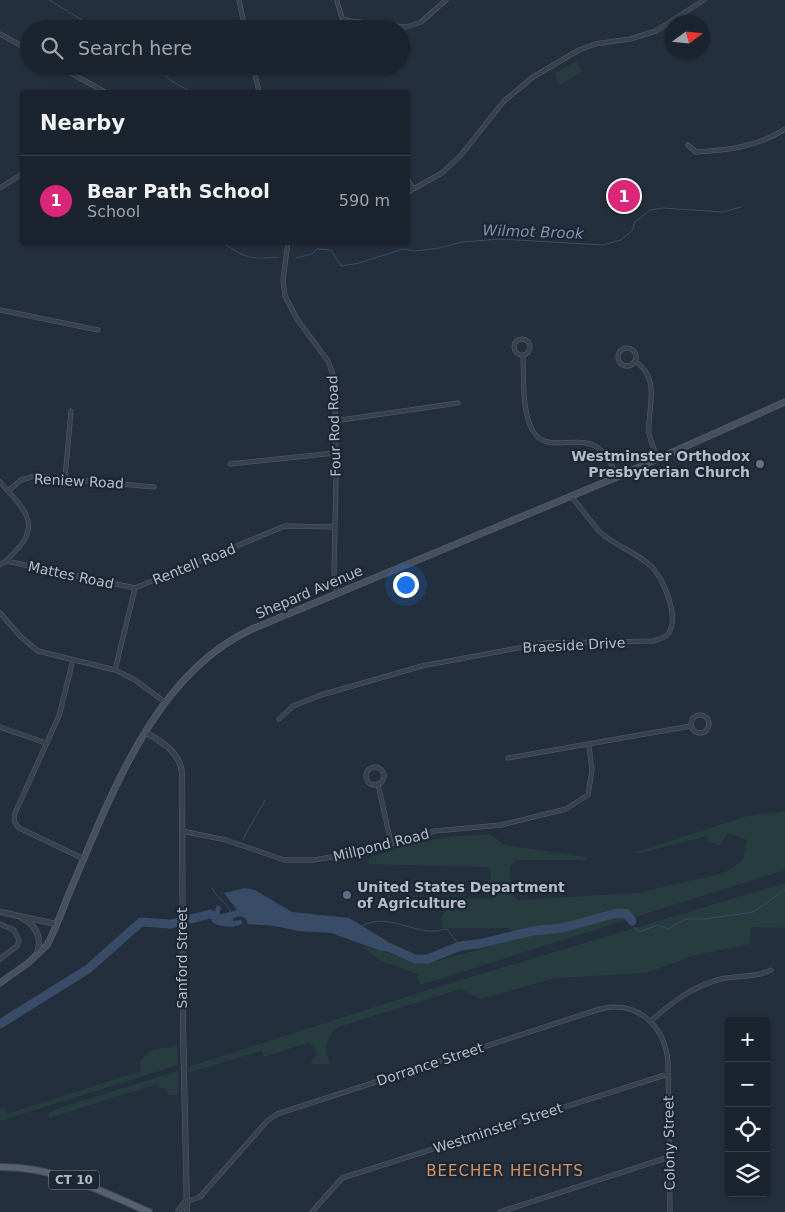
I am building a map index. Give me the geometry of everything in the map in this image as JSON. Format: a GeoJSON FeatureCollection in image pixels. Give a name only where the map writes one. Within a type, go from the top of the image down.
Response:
{"type":"FeatureCollection","features":[{"type":"Feature","properties":{"kind":"main road","name":"Shepard Avenue"},"geometry":{"type":"LineString","coordinates":[[0,983],[36,956],[47,944],[131,756],[145,732],[166,703],[206,659],[226,642],[617,477],[785,402]]}},
{"type":"Feature","properties":{"kind":"main road","name":"CT 10"},"geometry":{"type":"LineString","coordinates":[[0,1167],[22,1168],[60,1175],[149,1212]]}},
{"type":"Feature","properties":{"kind":"street"},"geometry":{"type":"LineString","coordinates":[[239,0],[243,20]]}},
{"type":"Feature","properties":{"kind":"street"},"geometry":{"type":"LineString","coordinates":[[410,26],[421,22],[440,2],[446,0]]}},
{"type":"Feature","properties":{"kind":"street"},"geometry":{"type":"LineString","coordinates":[[410,191],[442,173],[504,101],[532,77],[587,47],[630,39],[656,31],[704,0]]}},
{"type":"Feature","properties":{"kind":"street"},"geometry":{"type":"LineString","coordinates":[[338,1],[342,18],[347,20]]}},
{"type":"Feature","properties":{"kind":"street"},"geometry":{"type":"LineString","coordinates":[[0,34],[20,45]]}},
{"type":"Feature","properties":{"kind":"street"},"geometry":{"type":"LineString","coordinates":[[74,75],[101,90]]}},
{"type":"Feature","properties":{"kind":"street"},"geometry":{"type":"LineString","coordinates":[[255,75],[259,90]]}},
{"type":"Feature","properties":{"kind":"street"},"geometry":{"type":"LineString","coordinates":[[688,145],[696,152],[737,149],[760,142],[785,129]]}},
{"type":"Feature","properties":{"kind":"street"},"geometry":{"type":"LineString","coordinates":[[0,188],[20,175]]}},
{"type":"Feature","properties":{"kind":"street"},"geometry":{"type":"LineString","coordinates":[[410,184],[413,189]]}},
{"type":"Feature","properties":{"kind":"street","name":"Four Rod Road"},"geometry":{"type":"LineString","coordinates":[[288,245],[283,280],[285,296],[297,319],[323,352],[332,368],[334,380],[334,573],[337,594]]}},
{"type":"Feature","properties":{"kind":"street"},"geometry":{"type":"LineString","coordinates":[[0,310],[98,330]]}},
{"type":"Feature","properties":{"kind":"street"},"geometry":{"type":"LineString","coordinates":[[522,338],[528,341],[530,347],[528,352],[522,355],[516,353],[513,347],[516,340],[522,338]]}},
{"type":"Feature","properties":{"kind":"street"},"geometry":{"type":"LineString","coordinates":[[624,348],[632,348],[637,356],[636,361],[631,365],[622,365],[618,360],[620,351],[624,348]]}},
{"type":"Feature","properties":{"kind":"street"},"geometry":{"type":"LineString","coordinates":[[522,355],[528,418],[534,432],[547,443],[577,442],[596,446],[610,461],[617,477]]}},
{"type":"Feature","properties":{"kind":"street"},"geometry":{"type":"LineString","coordinates":[[636,361],[650,378],[653,388],[649,436],[658,458]]}},
{"type":"Feature","properties":{"kind":"street"},"geometry":{"type":"LineString","coordinates":[[334,421],[458,403]]}},
{"type":"Feature","properties":{"kind":"street"},"geometry":{"type":"LineString","coordinates":[[65,478],[71,411]]}},
{"type":"Feature","properties":{"kind":"street"},"geometry":{"type":"LineString","coordinates":[[230,464],[335,453]]}},
{"type":"Feature","properties":{"kind":"street","name":"Reniew Road"},"geometry":{"type":"LineString","coordinates":[[8,491],[21,480],[36,476],[154,486]]}},
{"type":"Feature","properties":{"kind":"street"},"geometry":{"type":"LineString","coordinates":[[0,482],[27,515],[30,528],[26,539],[0,565]]}},
{"type":"Feature","properties":{"kind":"street","name":"Braeside Drive"},"geometry":{"type":"LineString","coordinates":[[279,718],[294,706],[321,695],[422,666],[546,643],[653,641],[666,636],[673,624],[672,609],[658,576],[651,565],[618,546],[601,532],[571,496]]}},
{"type":"Feature","properties":{"kind":"street","name":"Rentell Road"},"geometry":{"type":"LineString","coordinates":[[115,670],[135,588],[285,526],[335,527]]}},
{"type":"Feature","properties":{"kind":"street","name":"Mattes Road"},"geometry":{"type":"LineString","coordinates":[[6,561],[135,588]]}},
{"type":"Feature","properties":{"kind":"street"},"geometry":{"type":"LineString","coordinates":[[0,613],[30,646],[46,654],[115,670],[135,680],[166,703]]}},
{"type":"Feature","properties":{"kind":"street"},"geometry":{"type":"LineString","coordinates":[[73,660],[59,716],[15,812],[14,821],[19,828],[84,859]]}},
{"type":"Feature","properties":{"kind":"street"},"geometry":{"type":"LineString","coordinates":[[696,716],[705,717],[708,721],[707,730],[702,733],[696,732],[691,726],[692,720],[696,716]]}},
{"type":"Feature","properties":{"kind":"street"},"geometry":{"type":"LineString","coordinates":[[0,725],[46,743]]}},
{"type":"Feature","properties":{"kind":"street"},"geometry":{"type":"LineString","coordinates":[[508,758],[589,746],[691,726]]}},
{"type":"Feature","properties":{"kind":"street","name":"Sanford Street"},"geometry":{"type":"LineString","coordinates":[[145,732],[171,749],[180,760],[182,772],[185,1202],[187,1212]]}},
{"type":"Feature","properties":{"kind":"street","name":"Millpond Road"},"geometry":{"type":"LineString","coordinates":[[182,831],[226,840],[276,858],[293,861],[351,854],[434,831],[501,826],[566,809],[588,795],[592,770],[589,746]]}},
{"type":"Feature","properties":{"kind":"street"},"geometry":{"type":"LineString","coordinates":[[374,767],[380,769],[383,773],[383,780],[378,784],[370,783],[367,778],[368,771],[374,767]]}},
{"type":"Feature","properties":{"kind":"street"},"geometry":{"type":"LineString","coordinates":[[378,784],[391,843]]}},
{"type":"Feature","properties":{"kind":"street"},"geometry":{"type":"LineString","coordinates":[[0,912],[56,924]]}},
{"type":"Feature","properties":{"kind":"street"},"geometry":{"type":"LineString","coordinates":[[15,915],[36,929],[39,938],[36,956]]}},
{"type":"Feature","properties":{"kind":"street"},"geometry":{"type":"LineString","coordinates":[[0,924],[14,930],[19,940],[17,946],[0,959]]}},
{"type":"Feature","properties":{"kind":"street"},"geometry":{"type":"LineString","coordinates":[[651,1021],[672,1002],[694,988],[720,979],[759,976],[771,970]]}},
{"type":"Feature","properties":{"kind":"street","name":"Dorrance Street"},"geometry":{"type":"LineString","coordinates":[[185,1202],[200,1197],[268,1121],[277,1114],[603,1008],[618,1007],[633,1010],[651,1021],[666,1045],[668,1074]]}},
{"type":"Feature","properties":{"kind":"street","name":"Colony Street"},"geometry":{"type":"LineString","coordinates":[[668,1074],[670,1212]]}},
{"type":"Feature","properties":{"kind":"street","name":"Westminster Street"},"geometry":{"type":"LineString","coordinates":[[312,1212],[342,1178],[668,1074]]}},
{"type":"Feature","properties":{"kind":"street"},"geometry":{"type":"LineString","coordinates":[[500,1212],[669,1157]]}},
{"type":"Feature","properties":{"kind":"street"},"geometry":{"type":"LineString","coordinates":[[178,1212],[185,1202]]}},
{"type":"Feature","properties":{"kind":"green space"},"geometry":{"type":"Polygon","coordinates":[[[576,61],[582,72],[560,85],[554,74],[576,61]]]}},
{"type":"Feature","properties":{"kind":"green space"},"geometry":{"type":"Polygon","coordinates":[[[785,811],[785,870],[420,985],[417,974],[381,961],[361,946],[429,963],[514,940],[510,928],[442,928],[441,918],[456,898],[492,899],[490,867],[369,864],[369,858],[403,846],[446,837],[490,834],[505,845],[586,857],[586,860],[517,860],[510,866],[511,893],[518,900],[637,893],[724,873],[743,860],[747,840],[727,833],[721,846],[708,841],[707,836],[637,854],[636,852],[747,816],[785,811]]]}},
{"type":"Feature","properties":{"kind":"green space"},"geometry":{"type":"Polygon","coordinates":[[[785,883],[785,928],[751,927],[750,944],[695,955],[646,973],[556,978],[480,999],[461,989],[338,1027],[328,1040],[326,1048],[330,1064],[311,1064],[312,1060],[317,1056],[315,1047],[307,1043],[264,1057],[261,1051],[188,1073],[188,1067],[431,989],[785,883]]]}},
{"type":"Feature","properties":{"kind":"green space"},"geometry":{"type":"Polygon","coordinates":[[[177,1046],[178,1065],[0,1121],[0,1109],[5,1108],[7,1114],[141,1071],[139,1062],[151,1050],[177,1046]]]}},
{"type":"Feature","properties":{"kind":"green space"},"geometry":{"type":"Polygon","coordinates":[[[178,1071],[178,1095],[168,1095],[166,1088],[159,1088],[157,1084],[49,1118],[48,1113],[62,1107],[178,1071]]]}},
{"type":"Feature","properties":{"kind":"water"},"geometry":{"type":"Polygon","coordinates":[[[245,888],[255,890],[292,912],[349,918],[387,941],[397,952],[381,951],[331,933],[298,931],[275,926],[248,924],[245,918],[240,916],[233,918],[233,921],[241,920],[243,923],[232,927],[212,922],[209,912],[215,911],[217,905],[221,907],[219,915],[237,910],[224,893],[245,888]]]}},
{"type":"Feature","properties":{"kind":"waterway","name":"Wilmot Brook"},"geometry":{"type":"LineString","coordinates":[[49,0],[82,20]]}},
{"type":"Feature","properties":{"kind":"waterway","name":"Wilmot Brook"},"geometry":{"type":"LineString","coordinates":[[165,75],[188,90]]}},
{"type":"Feature","properties":{"kind":"waterway","name":"Wilmot Brook"},"geometry":{"type":"LineString","coordinates":[[296,258],[312,254],[317,249],[331,250],[341,266],[359,263],[403,249],[414,251],[440,248],[462,242],[500,239],[603,245],[621,240],[633,230],[634,223],[650,210],[664,208],[723,212],[741,207]]}},
{"type":"Feature","properties":{"kind":"waterway","name":"Wilmot Brook"},"geometry":{"type":"LineString","coordinates":[[226,245],[253,258],[277,257]]}},
{"type":"Feature","properties":{"kind":"waterway"},"geometry":{"type":"LineString","coordinates":[[243,839],[265,800]]}},
{"type":"Feature","properties":{"kind":"waterway"},"geometry":{"type":"LineString","coordinates":[[212,888],[231,912]]}},
{"type":"Feature","properties":{"kind":"waterway"},"geometry":{"type":"LineString","coordinates":[[634,927],[639,932],[658,925],[668,929],[686,919],[705,919],[753,912],[785,890]]}},
{"type":"Feature","properties":{"kind":"waterway"},"geometry":{"type":"LineString","coordinates":[[388,947],[415,959],[428,959],[460,946],[478,944],[532,931],[562,928],[617,913],[627,914],[632,921]]}},
{"type":"Feature","properties":{"kind":"waterway"},"geometry":{"type":"LineString","coordinates":[[187,920],[210,914],[219,918]]}},
{"type":"Feature","properties":{"kind":"waterway"},"geometry":{"type":"LineString","coordinates":[[362,926],[380,921],[427,931],[447,929],[460,946]]}},
{"type":"Feature","properties":{"kind":"waterway"},"geometry":{"type":"LineString","coordinates":[[0,1024],[88,969],[141,922],[171,924],[179,922]]}},
{"type":"Feature","properties":{"kind":"place","name":"Bear Path School"},"geometry":{"type":"Point","coordinates":[624,196]}},
{"type":"Feature","properties":{"kind":"place","name":"Westminster Orthodox Presbyterian Church"},"geometry":{"type":"Point","coordinates":[760,464]}},
{"type":"Feature","properties":{"kind":"place","name":"United States Department of Agriculture"},"geometry":{"type":"Point","coordinates":[347,895]}},
{"type":"Feature","properties":{"kind":"district","name":"BEECHER HEIGHTS"},"geometry":{"type":"Point","coordinates":[505,1171]}}]}
